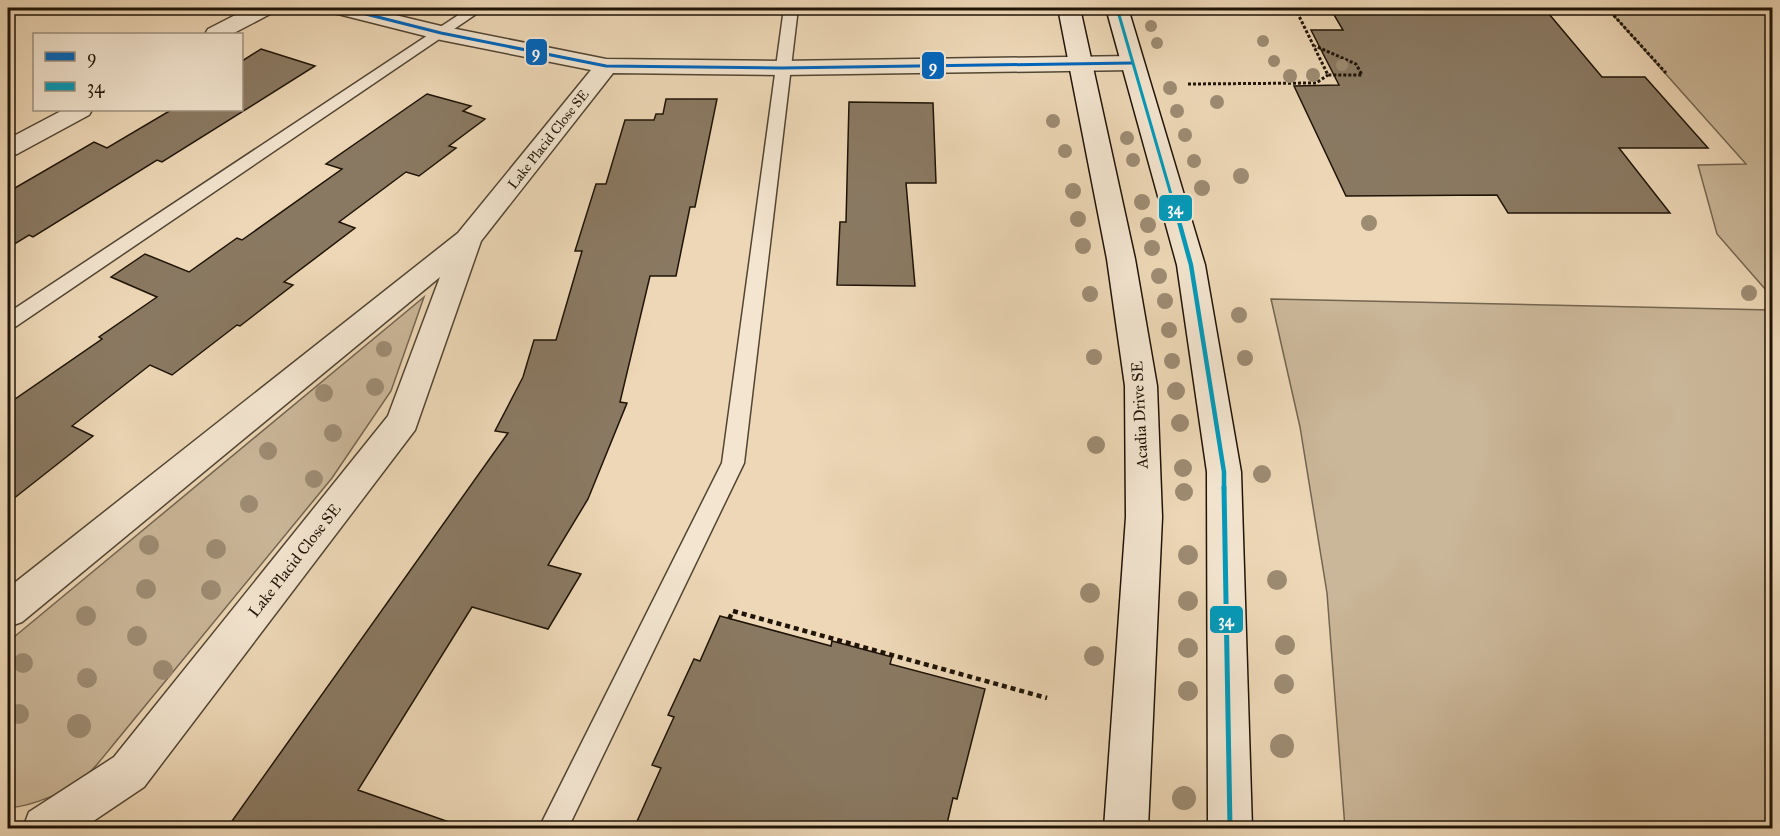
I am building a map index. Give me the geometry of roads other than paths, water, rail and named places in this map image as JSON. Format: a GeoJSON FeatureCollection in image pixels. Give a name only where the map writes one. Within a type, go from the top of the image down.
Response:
{"type":"FeatureCollection","features":[{"type":"Feature","properties":{"kind":"street"},"geometry":{"type":"LineString","coordinates":[[218,33],[264,8]]}},
{"type":"Feature","properties":{"kind":"street"},"geometry":{"type":"LineString","coordinates":[[342,8],[441,33],[606,66],[781,68],[1132,63]]}},
{"type":"Feature","properties":{"kind":"street","name":"Acadia Drive SE"},"geometry":{"type":"LineString","coordinates":[[1069,8],[1121,259],[1141,386],[1144,517],[1126,828]]}},
{"type":"Feature","properties":{"kind":"street"},"geometry":{"type":"LineString","coordinates":[[1117,8],[1191,265],[1224,472],[1230,828]]}},
{"type":"Feature","properties":{"kind":"street","name":"Lake Placid Close SE"},"geometry":{"type":"LineString","coordinates":[[8,610],[468,239],[606,66]]}},
{"type":"Feature","properties":{"kind":"street"},"geometry":{"type":"LineString","coordinates":[[8,149],[78,111]]}},
{"type":"Feature","properties":{"kind":"street","name":"Lake Placid Close SE"},"geometry":{"type":"LineString","coordinates":[[45,828],[129,772],[403,421],[468,239]]}},
{"type":"Feature","properties":{"kind":"lane"},"geometry":{"type":"LineString","coordinates":[[8,322],[478,8]]}},
{"type":"Feature","properties":{"kind":"lane"},"geometry":{"type":"LineString","coordinates":[[553,828],[733,463],[781,68],[791,8]]}}]}
